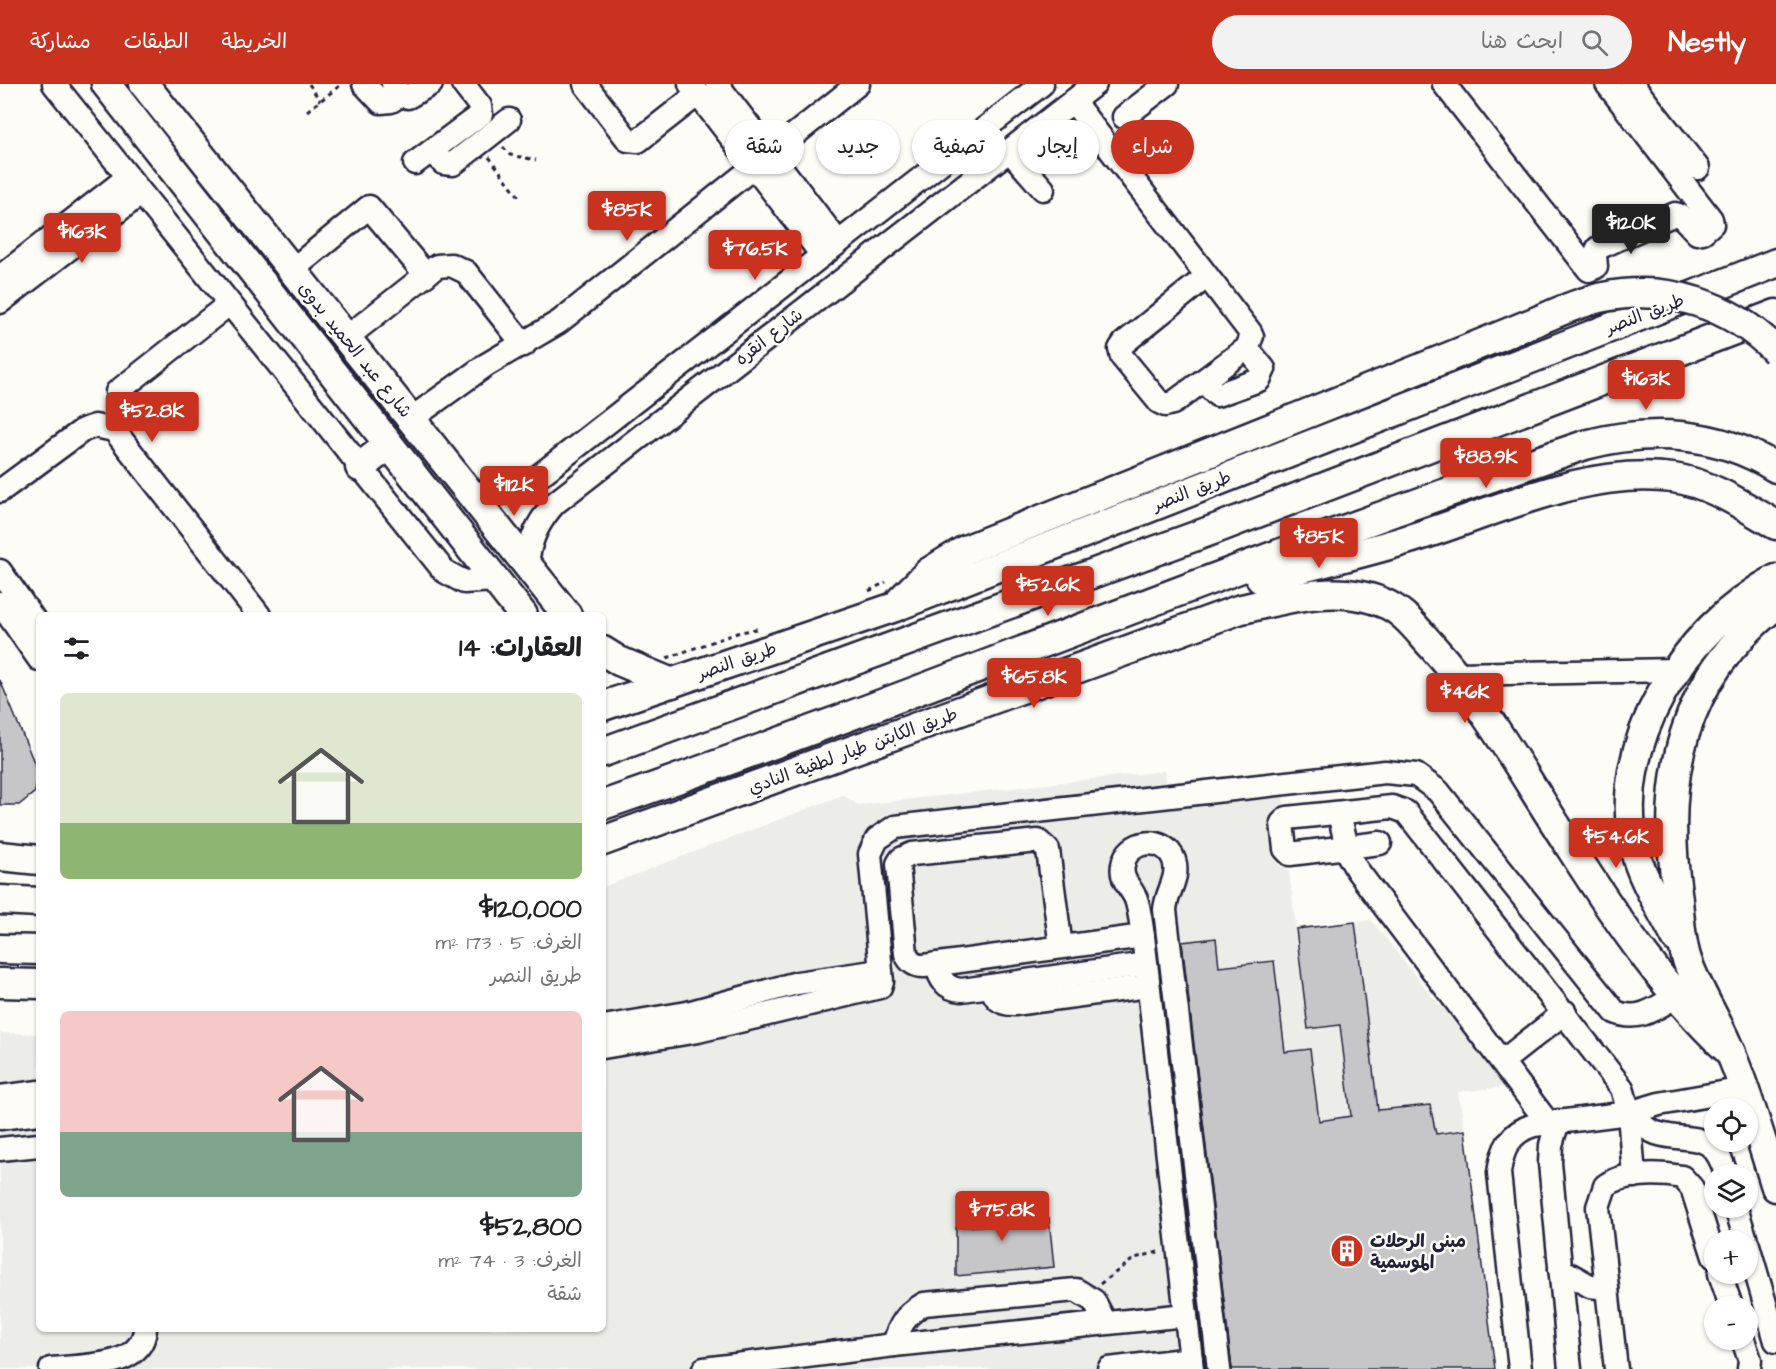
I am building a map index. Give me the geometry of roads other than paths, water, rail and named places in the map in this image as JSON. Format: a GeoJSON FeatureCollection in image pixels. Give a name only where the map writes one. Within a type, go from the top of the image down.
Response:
{"type":"FeatureCollection","features":[{"type":"Feature","properties":{"kind":"main road","name":"شارع عبد الحميد بدوى"},"geometry":{"type":"LineString","coordinates":[[106,84],[521,612]]}},
{"type":"Feature","properties":{"kind":"main road","name":"شارع عبد الحميد بدوى"},"geometry":{"type":"LineString","coordinates":[[144,84],[565,612]]}},
{"type":"Feature","properties":{"kind":"main road","name":"طريق النصر"},"geometry":{"type":"LineString","coordinates":[[606,705],[895,607],[1776,263]]}},
{"type":"Feature","properties":{"kind":"main road"},"geometry":{"type":"LineString","coordinates":[[895,607],[929,572],[964,550],[1602,297],[1645,293],[1692,300],[1711,306],[1740,322],[1776,351]]}},
{"type":"Feature","properties":{"kind":"main road"},"geometry":{"type":"LineString","coordinates":[[606,751],[1218,528],[1776,314]]}},
{"type":"Feature","properties":{"kind":"main road","name":"طريق الكابتن طيار لطفية النادي"},"geometry":{"type":"LineString","coordinates":[[606,804],[741,757],[1176,593],[1509,471],[1605,440],[1664,434],[1685,435],[1730,446],[1756,456],[1776,468]]}},
{"type":"Feature","properties":{"kind":"main road"},"geometry":{"type":"LineString","coordinates":[[360,467],[389,445]]}},
{"type":"Feature","properties":{"kind":"main road"},"geometry":{"type":"LineString","coordinates":[[1176,593],[1208,594],[1362,552],[1580,483],[1614,477],[1673,478],[1706,487],[1776,525]]}},
{"type":"Feature","properties":{"kind":"main road"},"geometry":{"type":"LineString","coordinates":[[1346,595],[1340,587],[1343,573],[1354,558],[1362,552]]}},
{"type":"Feature","properties":{"kind":"main road"},"geometry":{"type":"LineString","coordinates":[[1776,579],[1728,610],[1704,633],[1676,670],[1657,703],[1635,763],[1630,810],[1640,867],[1731,1053],[1776,1187]]}},
{"type":"Feature","properties":{"kind":"main road","name":"طريق الكابتن طيار لطفية النادي"},"geometry":{"type":"LineString","coordinates":[[606,840],[1238,610],[1294,597],[1325,593],[1346,595],[1388,605],[1406,617],[1457,674],[1509,749],[1573,852],[1675,997],[1731,1053]]}},
{"type":"Feature","properties":{"kind":"main road"},"geometry":{"type":"LineString","coordinates":[[1686,958],[1670,834],[1672,791],[1680,747],[1695,705],[1717,665],[1745,631],[1776,604]]}},
{"type":"Feature","properties":{"kind":"main road"},"geometry":{"type":"LineString","coordinates":[[606,653],[619,661],[672,682]]}},
{"type":"Feature","properties":{"kind":"main road"},"geometry":{"type":"LineString","coordinates":[[0,900],[36,902]]}},
{"type":"Feature","properties":{"kind":"main road"},"geometry":{"type":"LineString","coordinates":[[0,949],[36,950]]}},
{"type":"Feature","properties":{"kind":"main road"},"geometry":{"type":"LineString","coordinates":[[0,983],[36,984]]}},
{"type":"Feature","properties":{"kind":"street"},"geometry":{"type":"LineString","coordinates":[[54,84],[444,571],[464,582],[495,580]]}},
{"type":"Feature","properties":{"kind":"street"},"geometry":{"type":"LineString","coordinates":[[364,84],[381,102],[391,101],[397,89],[411,97],[431,84]]}},
{"type":"Feature","properties":{"kind":"street"},"geometry":{"type":"LineString","coordinates":[[463,84],[480,106],[481,114],[424,157],[450,165],[494,132]]}},
{"type":"Feature","properties":{"kind":"street"},"geometry":{"type":"LineString","coordinates":[[585,84],[628,140],[633,142],[640,140],[701,87],[728,120]]}},
{"type":"Feature","properties":{"kind":"street"},"geometry":{"type":"LineString","coordinates":[[804,126],[858,84]]}},
{"type":"Feature","properties":{"kind":"street","name":"شارع انقره"},"geometry":{"type":"LineString","coordinates":[[467,490],[495,494],[522,487],[1042,84]]}},
{"type":"Feature","properties":{"kind":"street","name":"شارع انقره"},"geometry":{"type":"LineString","coordinates":[[527,564],[532,537],[546,513],[1095,84]]}},
{"type":"Feature","properties":{"kind":"street"},"geometry":{"type":"LineString","coordinates":[[1124,117],[1167,84]]}},
{"type":"Feature","properties":{"kind":"street"},"geometry":{"type":"LineString","coordinates":[[1444,84],[1589,270],[1597,265],[1595,255],[1598,248],[1674,214],[1681,216],[1697,233],[1703,232],[1712,224],[1712,219],[1607,84]]}},
{"type":"Feature","properties":{"kind":"street"},"geometry":{"type":"LineString","coordinates":[[1632,84],[1698,168]]}},
{"type":"Feature","properties":{"kind":"street"},"geometry":{"type":"LineString","coordinates":[[1073,101],[1208,276],[1250,332],[1252,340],[1247,348],[1173,403],[1165,405],[1159,402],[1122,357],[1120,349],[1124,343],[1208,276]]}},
{"type":"Feature","properties":{"kind":"street"},"geometry":{"type":"LineString","coordinates":[[1010,150],[1043,189]]}},
{"type":"Feature","properties":{"kind":"street"},"geometry":{"type":"LineString","coordinates":[[411,419],[486,365],[524,345],[559,322],[742,174]]}},
{"type":"Feature","properties":{"kind":"street"},"geometry":{"type":"LineString","coordinates":[[772,174],[830,249]]}},
{"type":"Feature","properties":{"kind":"street"},"geometry":{"type":"LineString","coordinates":[[0,277],[134,186]]}},
{"type":"Feature","properties":{"kind":"street"},"geometry":{"type":"LineString","coordinates":[[0,302],[134,186]]}},
{"type":"Feature","properties":{"kind":"street"},"geometry":{"type":"LineString","coordinates":[[292,270],[369,207],[426,275]]}},
{"type":"Feature","properties":{"kind":"street"},"geometry":{"type":"LineString","coordinates":[[346,338],[437,266],[444,265],[462,269],[524,345]]}},
{"type":"Feature","properties":{"kind":"street"},"geometry":{"type":"LineString","coordinates":[[117,392],[229,304]]}},
{"type":"Feature","properties":{"kind":"street"},"geometry":{"type":"LineString","coordinates":[[1203,381],[1217,395],[1259,380],[1264,369],[1247,348]]}},
{"type":"Feature","properties":{"kind":"street"},"geometry":{"type":"LineString","coordinates":[[0,491],[83,430],[95,426],[114,430],[257,612]]}},
{"type":"Feature","properties":{"kind":"street"},"geometry":{"type":"LineString","coordinates":[[522,487],[529,503],[546,513]]}},
{"type":"Feature","properties":{"kind":"street"},"geometry":{"type":"LineString","coordinates":[[0,572],[36,623]]}},
{"type":"Feature","properties":{"kind":"street"},"geometry":{"type":"LineString","coordinates":[[0,603],[36,655]]}},
{"type":"Feature","properties":{"kind":"street"},"geometry":{"type":"LineString","coordinates":[[1457,674],[1676,670]]}},
{"type":"Feature","properties":{"kind":"street"},"geometry":{"type":"LineString","coordinates":[[606,1046],[698,1031],[874,989],[881,985],[870,854],[877,839],[895,827],[1168,795],[1400,772],[1416,775],[1438,791],[1615,1012],[1623,1016],[1639,1016],[1675,997]]}},
{"type":"Feature","properties":{"kind":"street"},"geometry":{"type":"LineString","coordinates":[[1380,843],[1287,853],[1282,826],[1286,819],[1392,807],[1406,812],[1565,1012],[1622,1088],[1629,1113],[1634,1176]]}},
{"type":"Feature","properties":{"kind":"street"},"geometry":{"type":"LineString","coordinates":[[1339,813],[1346,847],[1357,870],[1503,1061],[1553,1122],[1550,1163],[1570,1369]]}},
{"type":"Feature","properties":{"kind":"street"},"geometry":{"type":"LineString","coordinates":[[1060,947],[1048,850],[1045,844],[1033,839],[906,855],[898,864],[906,954],[908,960],[918,966],[1143,936]]}},
{"type":"Feature","properties":{"kind":"street"},"geometry":{"type":"LineString","coordinates":[[1109,1369],[1191,1364],[1143,936],[1137,901],[1124,879],[1123,864],[1126,856],[1137,846],[1152,843],[1160,845],[1172,855],[1176,870],[1168,892],[1165,910],[1219,1369]]}},
{"type":"Feature","properties":{"kind":"street"},"geometry":{"type":"LineString","coordinates":[[936,964],[939,977],[949,987],[962,990],[991,986],[995,997],[1007,1004],[1092,983],[1147,975]]}},
{"type":"Feature","properties":{"kind":"street"},"geometry":{"type":"LineString","coordinates":[[606,1026],[687,1013],[797,983],[880,971]]}},
{"type":"Feature","properties":{"kind":"street"},"geometry":{"type":"LineString","coordinates":[[1503,1061],[1565,1012]]}},
{"type":"Feature","properties":{"kind":"street"},"geometry":{"type":"LineString","coordinates":[[1520,1369],[1499,1173],[1504,1151],[1514,1135],[1523,1128],[1553,1122],[1629,1113],[1659,1104],[1744,1089]]}},
{"type":"Feature","properties":{"kind":"street"},"geometry":{"type":"LineString","coordinates":[[0,1097],[36,1092]]}},
{"type":"Feature","properties":{"kind":"street"},"geometry":{"type":"LineString","coordinates":[[0,1118],[36,1113]]}},
{"type":"Feature","properties":{"kind":"street"},"geometry":{"type":"LineString","coordinates":[[1629,1113],[1647,1129],[1657,1133],[1698,1138],[1717,1153],[1722,1164]]}},
{"type":"Feature","properties":{"kind":"street"},"geometry":{"type":"LineString","coordinates":[[0,1149],[36,1145]]}},
{"type":"Feature","properties":{"kind":"street"},"geometry":{"type":"LineString","coordinates":[[1616,1369],[1599,1200],[1605,1186],[1610,1182],[1634,1176],[1677,1176],[1689,1183],[1707,1230]]}},
{"type":"Feature","properties":{"kind":"street"},"geometry":{"type":"LineString","coordinates":[[1560,1269],[1590,1286],[1607,1288]]}},
{"type":"Feature","properties":{"kind":"street"},"geometry":{"type":"LineString","coordinates":[[1758,1284],[1776,1341]]}},
{"type":"Feature","properties":{"kind":"street"},"geometry":{"type":"LineString","coordinates":[[894,1345],[902,1321],[910,1311],[924,1304],[1065,1290],[1086,1294],[1094,1301],[1105,1322]]}},
{"type":"Feature","properties":{"kind":"street"},"geometry":{"type":"LineString","coordinates":[[704,1369],[894,1345],[1186,1315]]}},
{"type":"Feature","properties":{"kind":"street"},"geometry":{"type":"LineString","coordinates":[[51,1369],[127,1359],[142,1344],[144,1332]]}},
{"type":"Feature","properties":{"kind":"street"},"geometry":{"type":"LineString","coordinates":[[1746,1350],[1750,1360],[1749,1369]]}},
{"type":"Feature","properties":{"kind":"place","name":"مبنى الرحلات الموسمية"},"geometry":{"type":"Point","coordinates":[1347,1251]}}]}
